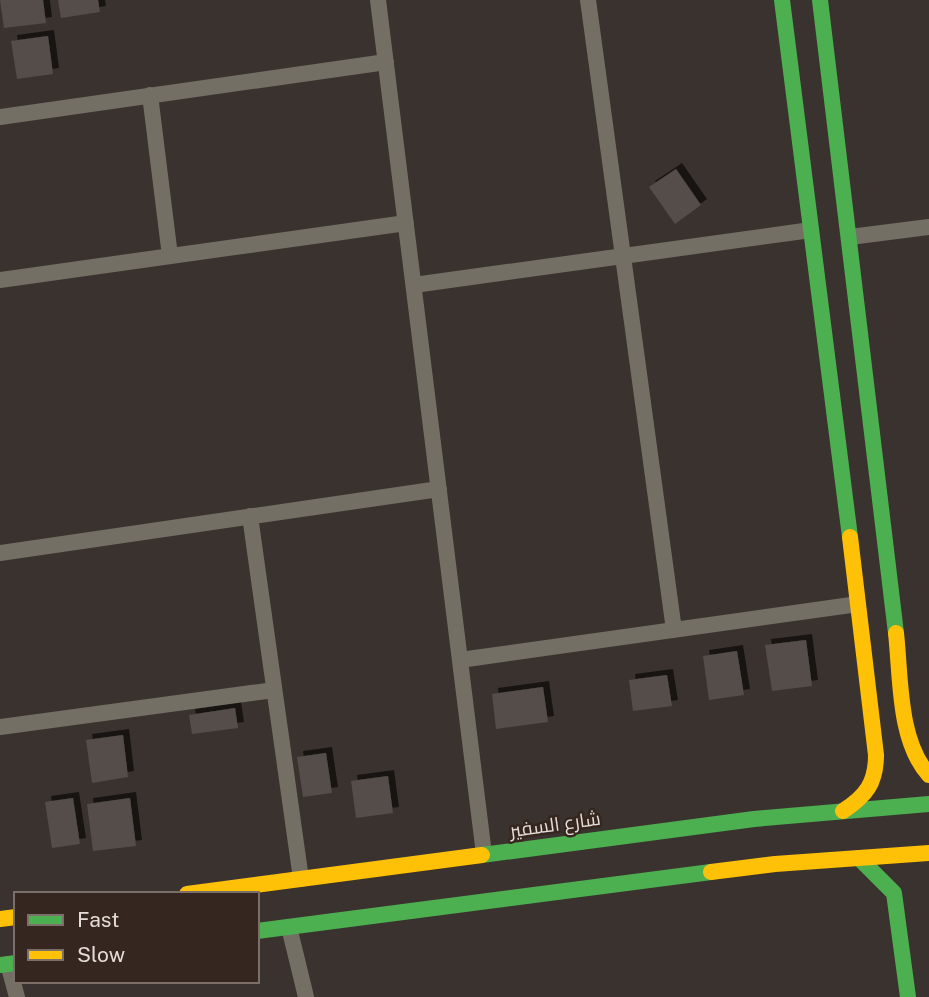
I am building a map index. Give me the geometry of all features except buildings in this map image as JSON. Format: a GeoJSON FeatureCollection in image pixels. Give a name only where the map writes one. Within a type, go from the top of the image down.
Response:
{"type":"FeatureCollection","features":[{"type":"Feature","properties":{"kind":"street"},"geometry":{"type":"LineString","coordinates":[[378,0],[484,854]]}},
{"type":"Feature","properties":{"kind":"street"},"geometry":{"type":"LineString","coordinates":[[588,0],[674,630]]}},
{"type":"Feature","properties":{"kind":"street"},"geometry":{"type":"LineString","coordinates":[[782,0],[877,764],[873,785],[865,799],[843,811]]}},
{"type":"Feature","properties":{"kind":"street"},"geometry":{"type":"LineString","coordinates":[[820,0],[907,726],[916,761],[929,775]]}},
{"type":"Feature","properties":{"kind":"street"},"geometry":{"type":"LineString","coordinates":[[0,117],[386,62]]}},
{"type":"Feature","properties":{"kind":"street"},"geometry":{"type":"LineString","coordinates":[[150,95],[170,257]]}},
{"type":"Feature","properties":{"kind":"street"},"geometry":{"type":"LineString","coordinates":[[0,280],[406,223]]}},
{"type":"Feature","properties":{"kind":"street"},"geometry":{"type":"LineString","coordinates":[[850,237],[929,227]]}},
{"type":"Feature","properties":{"kind":"street"},"geometry":{"type":"LineString","coordinates":[[414,285],[811,230]]}},
{"type":"Feature","properties":{"kind":"street"},"geometry":{"type":"LineString","coordinates":[[0,553],[439,489]]}},
{"type":"Feature","properties":{"kind":"street"},"geometry":{"type":"LineString","coordinates":[[250,516],[300,879]]}},
{"type":"Feature","properties":{"kind":"street"},"geometry":{"type":"LineString","coordinates":[[460,660],[858,604]]}},
{"type":"Feature","properties":{"kind":"street"},"geometry":{"type":"LineString","coordinates":[[0,727],[274,690]]}},
{"type":"Feature","properties":{"kind":"street","name":"شارع السفير"},"geometry":{"type":"LineString","coordinates":[[202,892],[754,819],[929,804]]}},
{"type":"Feature","properties":{"kind":"street"},"geometry":{"type":"LineString","coordinates":[[259,932],[775,864],[929,853]]}},
{"type":"Feature","properties":{"kind":"street"},"geometry":{"type":"LineString","coordinates":[[859,858],[894,893],[908,997]]}},
{"type":"Feature","properties":{"kind":"street"},"geometry":{"type":"LineString","coordinates":[[289,927],[306,997]]}},
{"type":"Feature","properties":{"kind":"street"},"geometry":{"type":"LineString","coordinates":[[8,964],[16,997]]}},
{"type":"Feature","properties":{"kind":"traffic: fast"},"geometry":{"type":"LineString","coordinates":[[782,0],[850,537]]}},
{"type":"Feature","properties":{"kind":"traffic: fast"},"geometry":{"type":"LineString","coordinates":[[820,0],[896,633]]}},
{"type":"Feature","properties":{"kind":"traffic: fast"},"geometry":{"type":"LineString","coordinates":[[482,855],[754,819],[929,804]]}},
{"type":"Feature","properties":{"kind":"traffic: fast"},"geometry":{"type":"LineString","coordinates":[[859,858],[894,893],[908,997]]}},
{"type":"Feature","properties":{"kind":"traffic: fast"},"geometry":{"type":"LineString","coordinates":[[259,931],[711,872]]}},
{"type":"Feature","properties":{"kind":"traffic: fast"},"geometry":{"type":"LineString","coordinates":[[0,965],[14,963]]}},
{"type":"Feature","properties":{"kind":"traffic: slow"},"geometry":{"type":"LineString","coordinates":[[843,811],[864,794],[872,781],[876,765],[850,537]]}},
{"type":"Feature","properties":{"kind":"traffic: slow"},"geometry":{"type":"LineString","coordinates":[[896,633],[906,727],[911,745],[929,775]]}},
{"type":"Feature","properties":{"kind":"traffic: slow"},"geometry":{"type":"LineString","coordinates":[[711,872],[775,864],[929,853]]}},
{"type":"Feature","properties":{"kind":"traffic: slow"},"geometry":{"type":"LineString","coordinates":[[202,892],[482,855]]}},
{"type":"Feature","properties":{"kind":"traffic: slow"},"geometry":{"type":"LineString","coordinates":[[0,919],[14,917]]}}]}
